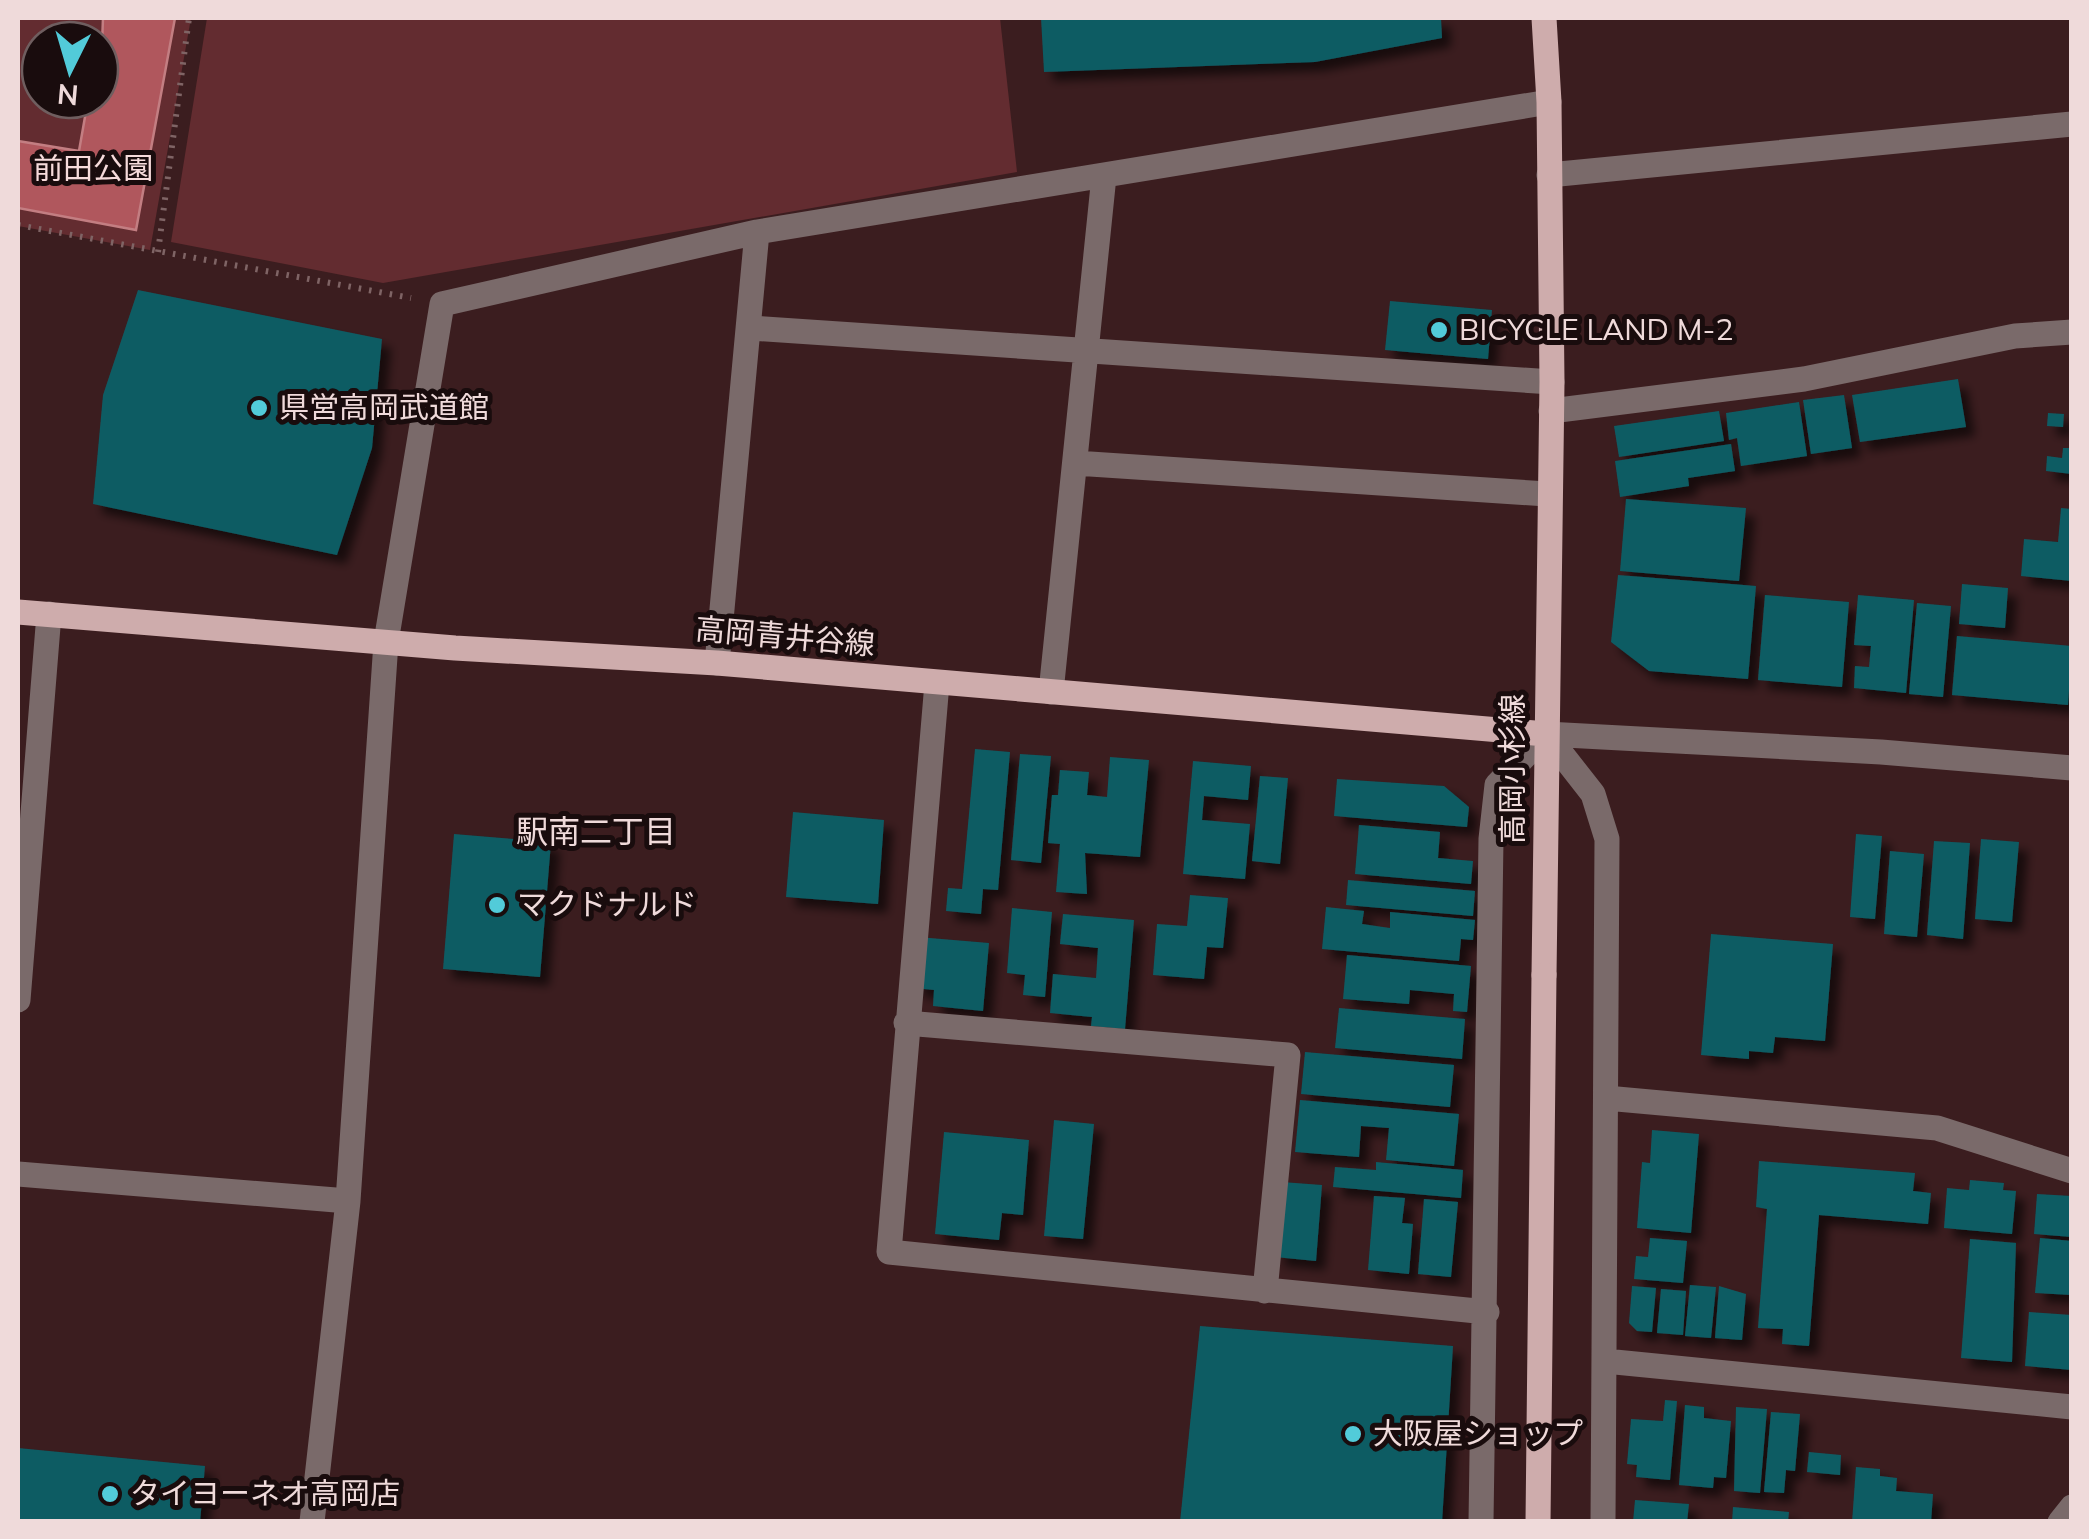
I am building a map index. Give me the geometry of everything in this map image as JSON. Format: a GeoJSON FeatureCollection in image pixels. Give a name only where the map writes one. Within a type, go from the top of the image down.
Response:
{"type":"FeatureCollection","features":[{"type":"Feature","properties":{"kind":"main road","name":"高岡小杉線"},"geometry":{"type":"LineString","coordinates":[[1538,1522],[1547,494],[1552,382],[1550,102],[1544,18]]}},
{"type":"Feature","properties":{"kind":"main road","name":"高岡青井谷線"},"geometry":{"type":"LineString","coordinates":[[18,612],[386,642],[717,663],[1546,734]]}},
{"type":"Feature","properties":{"kind":"street"},"geometry":{"type":"LineString","coordinates":[[312,1522],[348,1200],[386,642],[442,304],[757,232],[1550,102]]}},
{"type":"Feature","properties":{"kind":"street"},"geometry":{"type":"LineString","coordinates":[[1550,175],[2072,124]]}},
{"type":"Feature","properties":{"kind":"street"},"geometry":{"type":"LineString","coordinates":[[1052,692],[1104,176]]}},
{"type":"Feature","properties":{"kind":"street"},"geometry":{"type":"LineString","coordinates":[[717,663],[757,232]]}},
{"type":"Feature","properties":{"kind":"street"},"geometry":{"type":"LineString","coordinates":[[751,328],[1552,382]]}},
{"type":"Feature","properties":{"kind":"street"},"geometry":{"type":"LineString","coordinates":[[1551,412],[1804,379],[2015,336],[2072,332]]}},
{"type":"Feature","properties":{"kind":"street"},"geometry":{"type":"LineString","coordinates":[[1075,463],[1547,494]]}},
{"type":"Feature","properties":{"kind":"street"},"geometry":{"type":"LineString","coordinates":[[18,1000],[49,614]]}},
{"type":"Feature","properties":{"kind":"street"},"geometry":{"type":"LineString","coordinates":[[937,683],[889,1252],[1487,1312]]}},
{"type":"Feature","properties":{"kind":"street"},"geometry":{"type":"LineString","coordinates":[[1546,734],[1593,794],[1607,840],[1603,1522]]}},
{"type":"Feature","properties":{"kind":"street"},"geometry":{"type":"LineString","coordinates":[[1481,1522],[1491,839],[1496,786],[1546,734],[1881,752],[2072,768]]}},
{"type":"Feature","properties":{"kind":"street"},"geometry":{"type":"LineString","coordinates":[[906,1023],[1288,1055],[1265,1291]]}},
{"type":"Feature","properties":{"kind":"street"},"geometry":{"type":"LineString","coordinates":[[1606,1098],[1937,1128],[2072,1171]]}},
{"type":"Feature","properties":{"kind":"street"},"geometry":{"type":"LineString","coordinates":[[18,1174],[348,1200]]}},
{"type":"Feature","properties":{"kind":"street"},"geometry":{"type":"LineString","coordinates":[[1605,1362],[2072,1408]]}},
{"type":"Feature","properties":{"kind":"street"},"geometry":{"type":"LineString","coordinates":[[2060,1522],[2072,1506]]}},
{"type":"Feature","properties":{"kind":"path"},"geometry":{"type":"LineString","coordinates":[[158,252],[188,18]]}},
{"type":"Feature","properties":{"kind":"path"},"geometry":{"type":"LineString","coordinates":[[18,225],[442,304]]}},
{"type":"Feature","properties":{"kind":"green space","name":"前田公園"},"geometry":{"type":"Polygon","coordinates":[[[18,18],[191,18],[150,250],[18,226],[18,18]]]}},
{"type":"Feature","properties":{"kind":"green space"},"geometry":{"type":"Polygon","coordinates":[[[207,18],[1000,18],[1017,172],[383,283],[171,242],[207,18]]]}},
{"type":"Feature","properties":{"kind":"shaded area"},"geometry":{"type":"Polygon","coordinates":[[[175,18],[136,230],[18,208],[18,141],[79,151],[84,120],[120,120],[120,20],[103,20],[175,18]]]}},
{"type":"Feature","properties":{"kind":"building"},"geometry":{"type":"Polygon","coordinates":[[[1041,18],[1441,18],[1442,38],[1315,62],[1044,72],[1041,18]]]}},
{"type":"Feature","properties":{"kind":"building"},"geometry":{"type":"Polygon","coordinates":[[[138,290],[382,339],[372,448],[337,555],[93,504],[103,395],[138,290]]]}},
{"type":"Feature","properties":{"kind":"building","name":"BICYCLE LAND M-2"},"geometry":{"type":"Polygon","coordinates":[[[1390,301],[1492,310],[1488,359],[1385,350],[1390,301]]]}},
{"type":"Feature","properties":{"kind":"building"},"geometry":{"type":"Polygon","coordinates":[[[1958,379],[1966,427],[1860,442],[1852,395],[1958,379]]]}},
{"type":"Feature","properties":{"kind":"building"},"geometry":{"type":"Polygon","coordinates":[[[1844,395],[1852,448],[1811,454],[1803,400],[1844,395]]]}},
{"type":"Feature","properties":{"kind":"building"},"geometry":{"type":"Polygon","coordinates":[[[1799,402],[1807,456],[1741,466],[1737,438],[1729,440],[1726,413],[1799,402]]]}},
{"type":"Feature","properties":{"kind":"building"},"geometry":{"type":"Polygon","coordinates":[[[1719,411],[1724,441],[1619,457],[1614,426],[1719,411]]]}},
{"type":"Feature","properties":{"kind":"building"},"geometry":{"type":"Polygon","coordinates":[[[2048,413],[2064,414],[2063,427],[2047,426],[2048,413]]]}},
{"type":"Feature","properties":{"kind":"building"},"geometry":{"type":"Polygon","coordinates":[[[1731,444],[1735,471],[1688,478],[1689,486],[1620,497],[1615,461],[1731,444]]]}},
{"type":"Feature","properties":{"kind":"building"},"geometry":{"type":"Polygon","coordinates":[[[2063,448],[2072,448],[2072,474],[2046,471],[2047,456],[2062,458],[2063,448]]]}},
{"type":"Feature","properties":{"kind":"building"},"geometry":{"type":"Polygon","coordinates":[[[1626,499],[1746,508],[1739,581],[1620,571],[1626,499]]]}},
{"type":"Feature","properties":{"kind":"building"},"geometry":{"type":"Polygon","coordinates":[[[2061,508],[2072,509],[2072,581],[2021,576],[2024,539],[2058,542],[2061,508]]]}},
{"type":"Feature","properties":{"kind":"building"},"geometry":{"type":"Polygon","coordinates":[[[1618,575],[1756,586],[1748,679],[1649,671],[1611,642],[1618,575]]]}},
{"type":"Feature","properties":{"kind":"building"},"geometry":{"type":"Polygon","coordinates":[[[1962,584],[2008,588],[2005,628],[1959,624],[1962,584]]]}},
{"type":"Feature","properties":{"kind":"building"},"geometry":{"type":"Polygon","coordinates":[[[1765,595],[1849,602],[1842,687],[1758,680],[1765,595]]]}},
{"type":"Feature","properties":{"kind":"building"},"geometry":{"type":"Polygon","coordinates":[[[1858,595],[1914,600],[1906,693],[1854,688],[1855,666],[1869,667],[1871,646],[1854,645],[1858,595]]]}},
{"type":"Feature","properties":{"kind":"building"},"geometry":{"type":"Polygon","coordinates":[[[1917,603],[1951,606],[1943,697],[1909,694],[1917,603]]]}},
{"type":"Feature","properties":{"kind":"building"},"geometry":{"type":"Polygon","coordinates":[[[1957,636],[2072,646],[2068,705],[1952,695],[1957,636]]]}},
{"type":"Feature","properties":{"kind":"building"},"geometry":{"type":"Polygon","coordinates":[[[975,749],[1010,752],[998,890],[983,889],[981,914],[946,911],[948,888],[962,889],[975,749]]]}},
{"type":"Feature","properties":{"kind":"building"},"geometry":{"type":"Polygon","coordinates":[[[1020,754],[1051,756],[1041,863],[1011,860],[1020,754]]]}},
{"type":"Feature","properties":{"kind":"building"},"geometry":{"type":"Polygon","coordinates":[[[1110,757],[1149,760],[1140,857],[1085,853],[1087,894],[1056,892],[1060,844],[1048,843],[1052,795],[1058,795],[1060,770],[1089,772],[1087,795],[1107,797],[1110,757]]]}},
{"type":"Feature","properties":{"kind":"building"},"geometry":{"type":"Polygon","coordinates":[[[1193,761],[1251,766],[1248,800],[1204,796],[1202,820],[1250,824],[1245,879],[1183,874],[1193,761]]]}},
{"type":"Feature","properties":{"kind":"building"},"geometry":{"type":"Polygon","coordinates":[[[1260,776],[1288,778],[1280,864],[1252,861],[1260,776]]]}},
{"type":"Feature","properties":{"kind":"building"},"geometry":{"type":"Polygon","coordinates":[[[1337,779],[1444,786],[1469,807],[1467,827],[1334,816],[1337,779]]]}},
{"type":"Feature","properties":{"kind":"building"},"geometry":{"type":"Polygon","coordinates":[[[793,812],[884,820],[878,904],[786,897],[793,812]]]}},
{"type":"Feature","properties":{"kind":"building"},"geometry":{"type":"Polygon","coordinates":[[[1359,825],[1440,832],[1438,858],[1473,861],[1471,884],[1355,874],[1359,825]]]}},
{"type":"Feature","properties":{"kind":"building","name":"マクドナルド"},"geometry":{"type":"Polygon","coordinates":[[[454,834],[551,842],[540,977],[443,969],[454,834]]]}},
{"type":"Feature","properties":{"kind":"building"},"geometry":{"type":"Polygon","coordinates":[[[1856,834],[1882,836],[1875,919],[1850,917],[1856,834]]]}},
{"type":"Feature","properties":{"kind":"building"},"geometry":{"type":"Polygon","coordinates":[[[1981,839],[2019,842],[2012,922],[1975,919],[1981,839]]]}},
{"type":"Feature","properties":{"kind":"building"},"geometry":{"type":"Polygon","coordinates":[[[1934,841],[1970,843],[1963,939],[1927,935],[1934,841]]]}},
{"type":"Feature","properties":{"kind":"building"},"geometry":{"type":"Polygon","coordinates":[[[1890,851],[1924,854],[1917,937],[1884,934],[1890,851]]]}},
{"type":"Feature","properties":{"kind":"building"},"geometry":{"type":"Polygon","coordinates":[[[1348,880],[1475,891],[1473,916],[1346,905],[1348,880]]]}},
{"type":"Feature","properties":{"kind":"building"},"geometry":{"type":"Polygon","coordinates":[[[1190,895],[1228,898],[1223,948],[1207,947],[1204,979],[1153,975],[1157,924],[1187,926],[1190,895]]]}},
{"type":"Feature","properties":{"kind":"building"},"geometry":{"type":"Polygon","coordinates":[[[1326,907],[1364,911],[1362,924],[1390,928],[1390,912],[1475,920],[1473,940],[1461,939],[1459,961],[1322,949],[1326,907]]]}},
{"type":"Feature","properties":{"kind":"building"},"geometry":{"type":"Polygon","coordinates":[[[1012,908],[1052,912],[1045,997],[1023,995],[1025,975],[1007,973],[1012,908]]]}},
{"type":"Feature","properties":{"kind":"building"},"geometry":{"type":"Polygon","coordinates":[[[1063,914],[1134,920],[1125,1029],[1091,1026],[1092,1017],[1050,1013],[1053,974],[1096,978],[1098,948],[1060,944],[1063,914]]]}},
{"type":"Feature","properties":{"kind":"building"},"geometry":{"type":"Polygon","coordinates":[[[1711,934],[1833,944],[1825,1041],[1775,1037],[1773,1053],[1749,1051],[1749,1059],[1701,1055],[1711,934]]]}},
{"type":"Feature","properties":{"kind":"building"},"geometry":{"type":"Polygon","coordinates":[[[918,937],[989,943],[983,1011],[933,1006],[934,990],[914,988],[918,937]]]}},
{"type":"Feature","properties":{"kind":"building"},"geometry":{"type":"Polygon","coordinates":[[[1347,955],[1471,966],[1467,1012],[1453,1011],[1454,994],[1410,990],[1409,1004],[1343,999],[1347,955]]]}},
{"type":"Feature","properties":{"kind":"building"},"geometry":{"type":"Polygon","coordinates":[[[1339,1008],[1465,1019],[1462,1059],[1335,1048],[1339,1008]]]}},
{"type":"Feature","properties":{"kind":"building"},"geometry":{"type":"Polygon","coordinates":[[[1305,1052],[1454,1065],[1450,1107],[1301,1094],[1305,1052]]]}},
{"type":"Feature","properties":{"kind":"building"},"geometry":{"type":"Polygon","coordinates":[[[1300,1100],[1459,1114],[1454,1166],[1386,1160],[1389,1128],[1361,1126],[1359,1157],[1295,1152],[1300,1100]]]}},
{"type":"Feature","properties":{"kind":"building"},"geometry":{"type":"Polygon","coordinates":[[[1054,1120],[1094,1124],[1083,1239],[1044,1236],[1054,1120]]]}},
{"type":"Feature","properties":{"kind":"building"},"geometry":{"type":"Polygon","coordinates":[[[1652,1130],[1699,1134],[1691,1233],[1637,1228],[1642,1162],[1650,1163],[1652,1130]]]}},
{"type":"Feature","properties":{"kind":"building"},"geometry":{"type":"Polygon","coordinates":[[[944,1132],[1029,1140],[1023,1215],[1002,1213],[999,1240],[935,1234],[944,1132]]]}},
{"type":"Feature","properties":{"kind":"building"},"geometry":{"type":"Polygon","coordinates":[[[1759,1161],[1915,1173],[1913,1191],[1931,1193],[1928,1224],[1819,1215],[1809,1346],[1782,1344],[1783,1329],[1758,1328],[1767,1209],[1756,1207],[1759,1161]]]}},
{"type":"Feature","properties":{"kind":"building"},"geometry":{"type":"Polygon","coordinates":[[[1376,1162],[1463,1170],[1461,1198],[1333,1187],[1335,1167],[1376,1170],[1376,1162]]]}},
{"type":"Feature","properties":{"kind":"building"},"geometry":{"type":"Polygon","coordinates":[[[1970,1180],[2004,1183],[2003,1190],[2016,1191],[2012,1234],[1944,1228],[1947,1188],[1969,1190],[1970,1180]]]}},
{"type":"Feature","properties":{"kind":"building"},"geometry":{"type":"Polygon","coordinates":[[[1282,1182],[1322,1185],[1316,1261],[1275,1257],[1282,1182]]]}},
{"type":"Feature","properties":{"kind":"building"},"geometry":{"type":"Polygon","coordinates":[[[2037,1194],[2072,1196],[2072,1237],[2034,1234],[2037,1194]]]}},
{"type":"Feature","properties":{"kind":"building"},"geometry":{"type":"Polygon","coordinates":[[[1374,1196],[1405,1198],[1402,1223],[1413,1224],[1409,1274],[1368,1270],[1374,1196]]]}},
{"type":"Feature","properties":{"kind":"building"},"geometry":{"type":"Polygon","coordinates":[[[1424,1199],[1458,1202],[1451,1277],[1418,1274],[1424,1199]]]}},
{"type":"Feature","properties":{"kind":"building"},"geometry":{"type":"Polygon","coordinates":[[[1650,1238],[1687,1241],[1683,1283],[1634,1279],[1636,1256],[1648,1257],[1650,1238]]]}},
{"type":"Feature","properties":{"kind":"building"},"geometry":{"type":"Polygon","coordinates":[[[2040,1238],[2072,1241],[2072,1295],[2035,1293],[2040,1238]]]}},
{"type":"Feature","properties":{"kind":"building"},"geometry":{"type":"Polygon","coordinates":[[[1970,1239],[2016,1243],[2012,1362],[1961,1358],[1970,1239]]]}},
{"type":"Feature","properties":{"kind":"building"},"geometry":{"type":"Polygon","coordinates":[[[1690,1285],[1716,1287],[1711,1338],[1685,1336],[1690,1285]]]}},
{"type":"Feature","properties":{"kind":"building"},"geometry":{"type":"Polygon","coordinates":[[[1632,1286],[1656,1288],[1652,1332],[1637,1331],[1629,1323],[1632,1286]]]}},
{"type":"Feature","properties":{"kind":"building"},"geometry":{"type":"Polygon","coordinates":[[[1719,1286],[1746,1294],[1742,1340],[1715,1338],[1719,1286]]]}},
{"type":"Feature","properties":{"kind":"building"},"geometry":{"type":"Polygon","coordinates":[[[1661,1289],[1686,1291],[1683,1335],[1657,1333],[1661,1289]]]}},
{"type":"Feature","properties":{"kind":"building"},"geometry":{"type":"Polygon","coordinates":[[[2029,1312],[2072,1315],[2072,1370],[2025,1366],[2029,1312]]]}},
{"type":"Feature","properties":{"kind":"building","name":"大阪屋ショップ"},"geometry":{"type":"Polygon","coordinates":[[[1200,1326],[1453,1346],[1442,1522],[1180,1522],[1200,1326]]]}},
{"type":"Feature","properties":{"kind":"building"},"geometry":{"type":"Polygon","coordinates":[[[1665,1400],[1677,1401],[1670,1480],[1636,1477],[1637,1465],[1627,1464],[1631,1419],[1663,1421],[1665,1400]]]}},
{"type":"Feature","properties":{"kind":"building"},"geometry":{"type":"Polygon","coordinates":[[[1685,1405],[1704,1407],[1704,1418],[1731,1421],[1726,1478],[1714,1477],[1713,1488],[1679,1485],[1685,1405]]]}},
{"type":"Feature","properties":{"kind":"building"},"geometry":{"type":"Polygon","coordinates":[[[1736,1407],[1767,1409],[1760,1493],[1734,1491],[1736,1407]]]}},
{"type":"Feature","properties":{"kind":"building"},"geometry":{"type":"Polygon","coordinates":[[[1771,1412],[1800,1414],[1795,1471],[1786,1470],[1784,1493],[1764,1492],[1771,1412]]]}},
{"type":"Feature","properties":{"kind":"building","name":"タイヨーネオ高岡店"},"geometry":{"type":"Polygon","coordinates":[[[18,1448],[205,1466],[200,1522],[18,1522],[18,1448]]]}},
{"type":"Feature","properties":{"kind":"building"},"geometry":{"type":"Polygon","coordinates":[[[1809,1452],[1841,1455],[1840,1475],[1807,1472],[1809,1452]]]}},
{"type":"Feature","properties":{"kind":"building"},"geometry":{"type":"Polygon","coordinates":[[[1856,1467],[1880,1469],[1880,1476],[1897,1478],[1896,1491],[1933,1494],[1931,1522],[1852,1522],[1856,1467]]]}},
{"type":"Feature","properties":{"kind":"building"},"geometry":{"type":"Polygon","coordinates":[[[1635,1500],[1689,1504],[1687,1522],[1633,1522],[1635,1500]]]}},
{"type":"Feature","properties":{"kind":"building"},"geometry":{"type":"Polygon","coordinates":[[[1733,1507],[1789,1512],[1788,1522],[1732,1522],[1733,1507]]]}},
{"type":"Feature","properties":{"kind":"place","name":"BICYCLE LAND M-2"},"geometry":{"type":"Point","coordinates":[1439,330]}},
{"type":"Feature","properties":{"kind":"place","name":"県営高岡武道館"},"geometry":{"type":"Point","coordinates":[259,408]}},
{"type":"Feature","properties":{"kind":"place","name":"マクドナルド"},"geometry":{"type":"Point","coordinates":[497,905]}},
{"type":"Feature","properties":{"kind":"place","name":"大阪屋ショップ"},"geometry":{"type":"Point","coordinates":[1353,1434]}},
{"type":"Feature","properties":{"kind":"place","name":"タイヨーネオ高岡店"},"geometry":{"type":"Point","coordinates":[110,1494]}},
{"type":"Feature","properties":{"kind":"district","name":"駅南二丁目"},"geometry":{"type":"Point","coordinates":[596,832]}}]}
